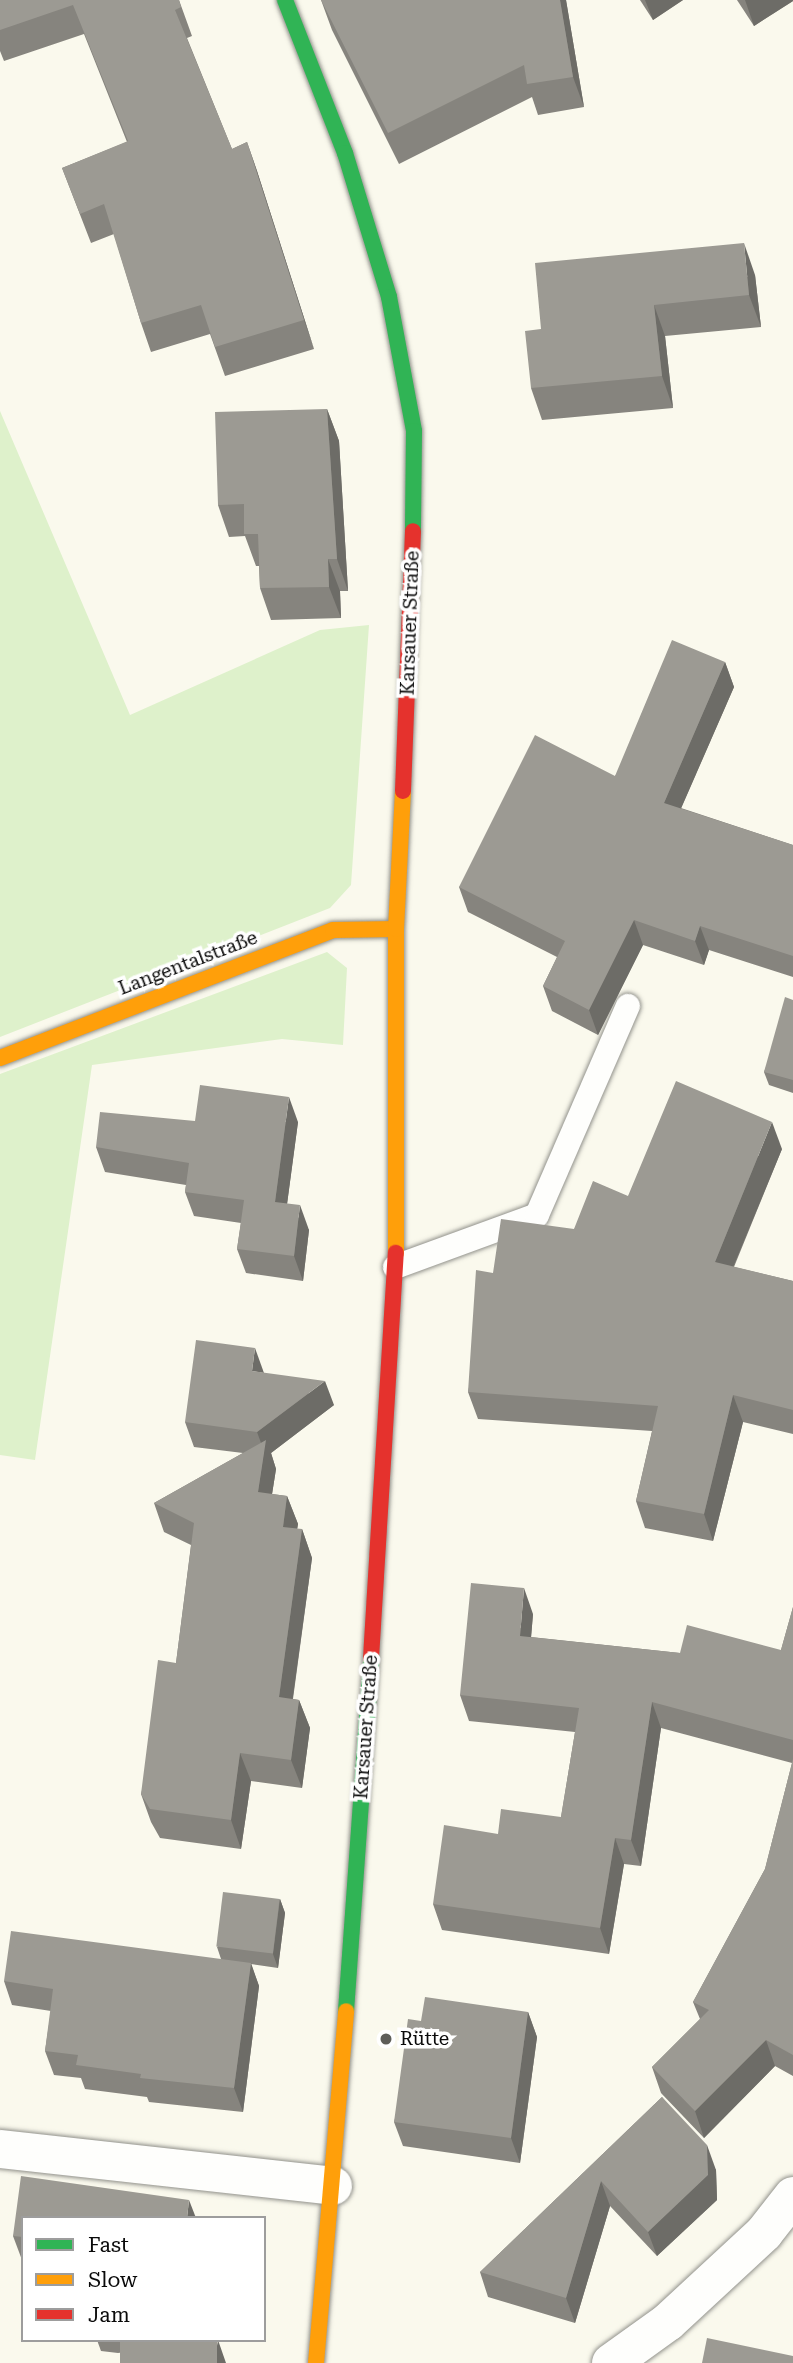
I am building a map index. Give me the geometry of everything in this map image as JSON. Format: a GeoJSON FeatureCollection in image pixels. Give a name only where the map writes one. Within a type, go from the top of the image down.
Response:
{"type":"FeatureCollection","features":[{"type":"Feature","properties":{"kind":"street","name":"Karsauer Straße"},"geometry":{"type":"LineString","coordinates":[[285,0],[345,153],[389,297],[414,431],[412,601],[396,929],[396,1267],[333,2186],[316,2363]]}},
{"type":"Feature","properties":{"kind":"street","name":"Langentalstraße"},"geometry":{"type":"LineString","coordinates":[[0,1058],[333,930],[396,929]]}},
{"type":"Feature","properties":{"kind":"street"},"geometry":{"type":"LineString","coordinates":[[0,2149],[333,2186]]}},
{"type":"Feature","properties":{"kind":"street"},"geometry":{"type":"LineString","coordinates":[[611,2363],[668,2322],[764,2233],[793,2196]]}},
{"type":"Feature","properties":{"kind":"lane"},"geometry":{"type":"LineString","coordinates":[[396,1267],[537,1215],[628,1006]]}},
{"type":"Feature","properties":{"kind":"green space"},"geometry":{"type":"Polygon","coordinates":[[[0,411],[130,715],[320,630],[369,625],[351,885],[330,908],[0,1037],[0,411]]]}},
{"type":"Feature","properties":{"kind":"green space"},"geometry":{"type":"Polygon","coordinates":[[[327,952],[347,968],[343,1045],[282,1039],[92,1065],[35,1460],[0,1455],[0,1074],[327,952]]]}},
{"type":"Feature","properties":{"kind":"building"},"geometry":{"type":"Polygon","coordinates":[[[0,0],[179,0],[181,7],[175,10],[232,149],[247,142],[304,320],[215,347],[201,305],[141,323],[104,204],[80,214],[62,168],[128,141],[73,5],[0,30],[0,0]]]}},
{"type":"Feature","properties":{"kind":"building"},"geometry":{"type":"Polygon","coordinates":[[[321,0],[560,0],[573,77],[527,84],[524,65],[388,133],[321,0]]]}},
{"type":"Feature","properties":{"kind":"building"},"geometry":{"type":"Polygon","coordinates":[[[744,243],[749,295],[654,305],[662,376],[531,388],[525,331],[541,329],[535,263],[744,243]]]}},
{"type":"Feature","properties":{"kind":"building"},"geometry":{"type":"Polygon","coordinates":[[[327,409],[337,559],[328,559],[329,587],[260,588],[258,534],[244,534],[244,504],[218,505],[215,412],[327,409]]]}},
{"type":"Feature","properties":{"kind":"building"},"geometry":{"type":"Polygon","coordinates":[[[672,640],[725,662],[664,803],[793,845],[793,956],[700,926],[695,941],[634,920],[589,1010],[543,986],[565,941],[459,887],[535,735],[615,776],[672,640]]]}},
{"type":"Feature","properties":{"kind":"building"},"geometry":{"type":"Polygon","coordinates":[[[785,997],[793,1000],[793,1080],[764,1072],[785,997]]]}},
{"type":"Feature","properties":{"kind":"building"},"geometry":{"type":"Polygon","coordinates":[[[676,1081],[772,1122],[715,1262],[793,1281],[793,1410],[733,1395],[704,1514],[636,1501],[658,1406],[468,1392],[476,1270],[493,1273],[501,1219],[574,1229],[593,1181],[628,1196],[676,1081]]]}},
{"type":"Feature","properties":{"kind":"building"},"geometry":{"type":"Polygon","coordinates":[[[200,1085],[289,1097],[275,1202],[300,1205],[294,1256],[237,1249],[244,1200],[185,1192],[189,1163],[96,1147],[100,1112],[195,1121],[200,1085]]]}},
{"type":"Feature","properties":{"kind":"building"},"geometry":{"type":"Polygon","coordinates":[[[196,1340],[255,1348],[252,1371],[325,1381],[257,1432],[185,1422],[196,1340]]]}},
{"type":"Feature","properties":{"kind":"building"},"geometry":{"type":"Polygon","coordinates":[[[266,1440],[258,1492],[287,1496],[283,1527],[302,1529],[279,1697],[299,1700],[291,1760],[240,1753],[231,1820],[150,1809],[141,1794],[158,1660],[176,1663],[194,1523],[154,1503],[266,1440]]]}},
{"type":"Feature","properties":{"kind":"building"},"geometry":{"type":"Polygon","coordinates":[[[471,1583],[524,1588],[520,1636],[680,1653],[687,1625],[781,1650],[793,1607],[793,1740],[652,1702],[631,1840],[615,1838],[600,1928],[433,1904],[444,1825],[498,1834],[501,1809],[561,1817],[579,1708],[460,1695],[471,1583]]]}},
{"type":"Feature","properties":{"kind":"building"},"geometry":{"type":"Polygon","coordinates":[[[793,1759],[793,2055],[766,2040],[695,2111],[652,2067],[709,2010],[693,2002],[765,1869],[793,1759]]]}},
{"type":"Feature","properties":{"kind":"building"},"geometry":{"type":"Polygon","coordinates":[[[223,1892],[280,1899],[273,1954],[216,1947],[223,1892]]]}},
{"type":"Feature","properties":{"kind":"building"},"geometry":{"type":"Polygon","coordinates":[[[11,1931],[251,1963],[234,2088],[140,2078],[141,2074],[76,2065],[78,2055],[45,2051],[53,1989],[4,1981],[11,1931]]]}},
{"type":"Feature","properties":{"kind":"building"},"geometry":{"type":"Polygon","coordinates":[[[425,1997],[528,2012],[511,2138],[394,2122],[408,2019],[421,2021],[425,1997]]]}},
{"type":"Feature","properties":{"kind":"building"},"geometry":{"type":"Polygon","coordinates":[[[662,2097],[707,2145],[708,2175],[648,2232],[601,2181],[566,2298],[480,2272],[662,2097]]]}},
{"type":"Feature","properties":{"kind":"building"},"geometry":{"type":"Polygon","coordinates":[[[21,2176],[189,2200],[187,2216],[21,2216],[21,2237],[13,2236],[21,2176]]]}},
{"type":"Feature","properties":{"kind":"building"},"geometry":{"type":"Polygon","coordinates":[[[707,2338],[793,2356],[793,2363],[702,2363],[707,2338]]]}},
{"type":"Feature","properties":{"kind":"building"},"geometry":{"type":"Polygon","coordinates":[[[120,2342],[217,2342],[217,2363],[120,2363],[120,2342]]]}},
{"type":"Feature","properties":{"kind":"traffic: fast"},"geometry":{"type":"LineString","coordinates":[[285,0],[345,153],[389,297],[414,431],[413,531]]}},
{"type":"Feature","properties":{"kind":"traffic: fast"},"geometry":{"type":"LineString","coordinates":[[346,2011],[371,1658]]}},
{"type":"Feature","properties":{"kind":"traffic: slow"},"geometry":{"type":"LineString","coordinates":[[396,1253],[396,929],[403,791]]}},
{"type":"Feature","properties":{"kind":"traffic: slow"},"geometry":{"type":"LineString","coordinates":[[0,1058],[333,930],[396,929]]}},
{"type":"Feature","properties":{"kind":"traffic: slow"},"geometry":{"type":"LineString","coordinates":[[316,2363],[346,2011]]}},
{"type":"Feature","properties":{"kind":"traffic: jam"},"geometry":{"type":"LineString","coordinates":[[403,791],[413,531]]}},
{"type":"Feature","properties":{"kind":"traffic: jam"},"geometry":{"type":"LineString","coordinates":[[371,1658],[396,1253]]}},
{"type":"Feature","properties":{"kind":"place","name":"Rütte"},"geometry":{"type":"Point","coordinates":[386,2039]}}]}
